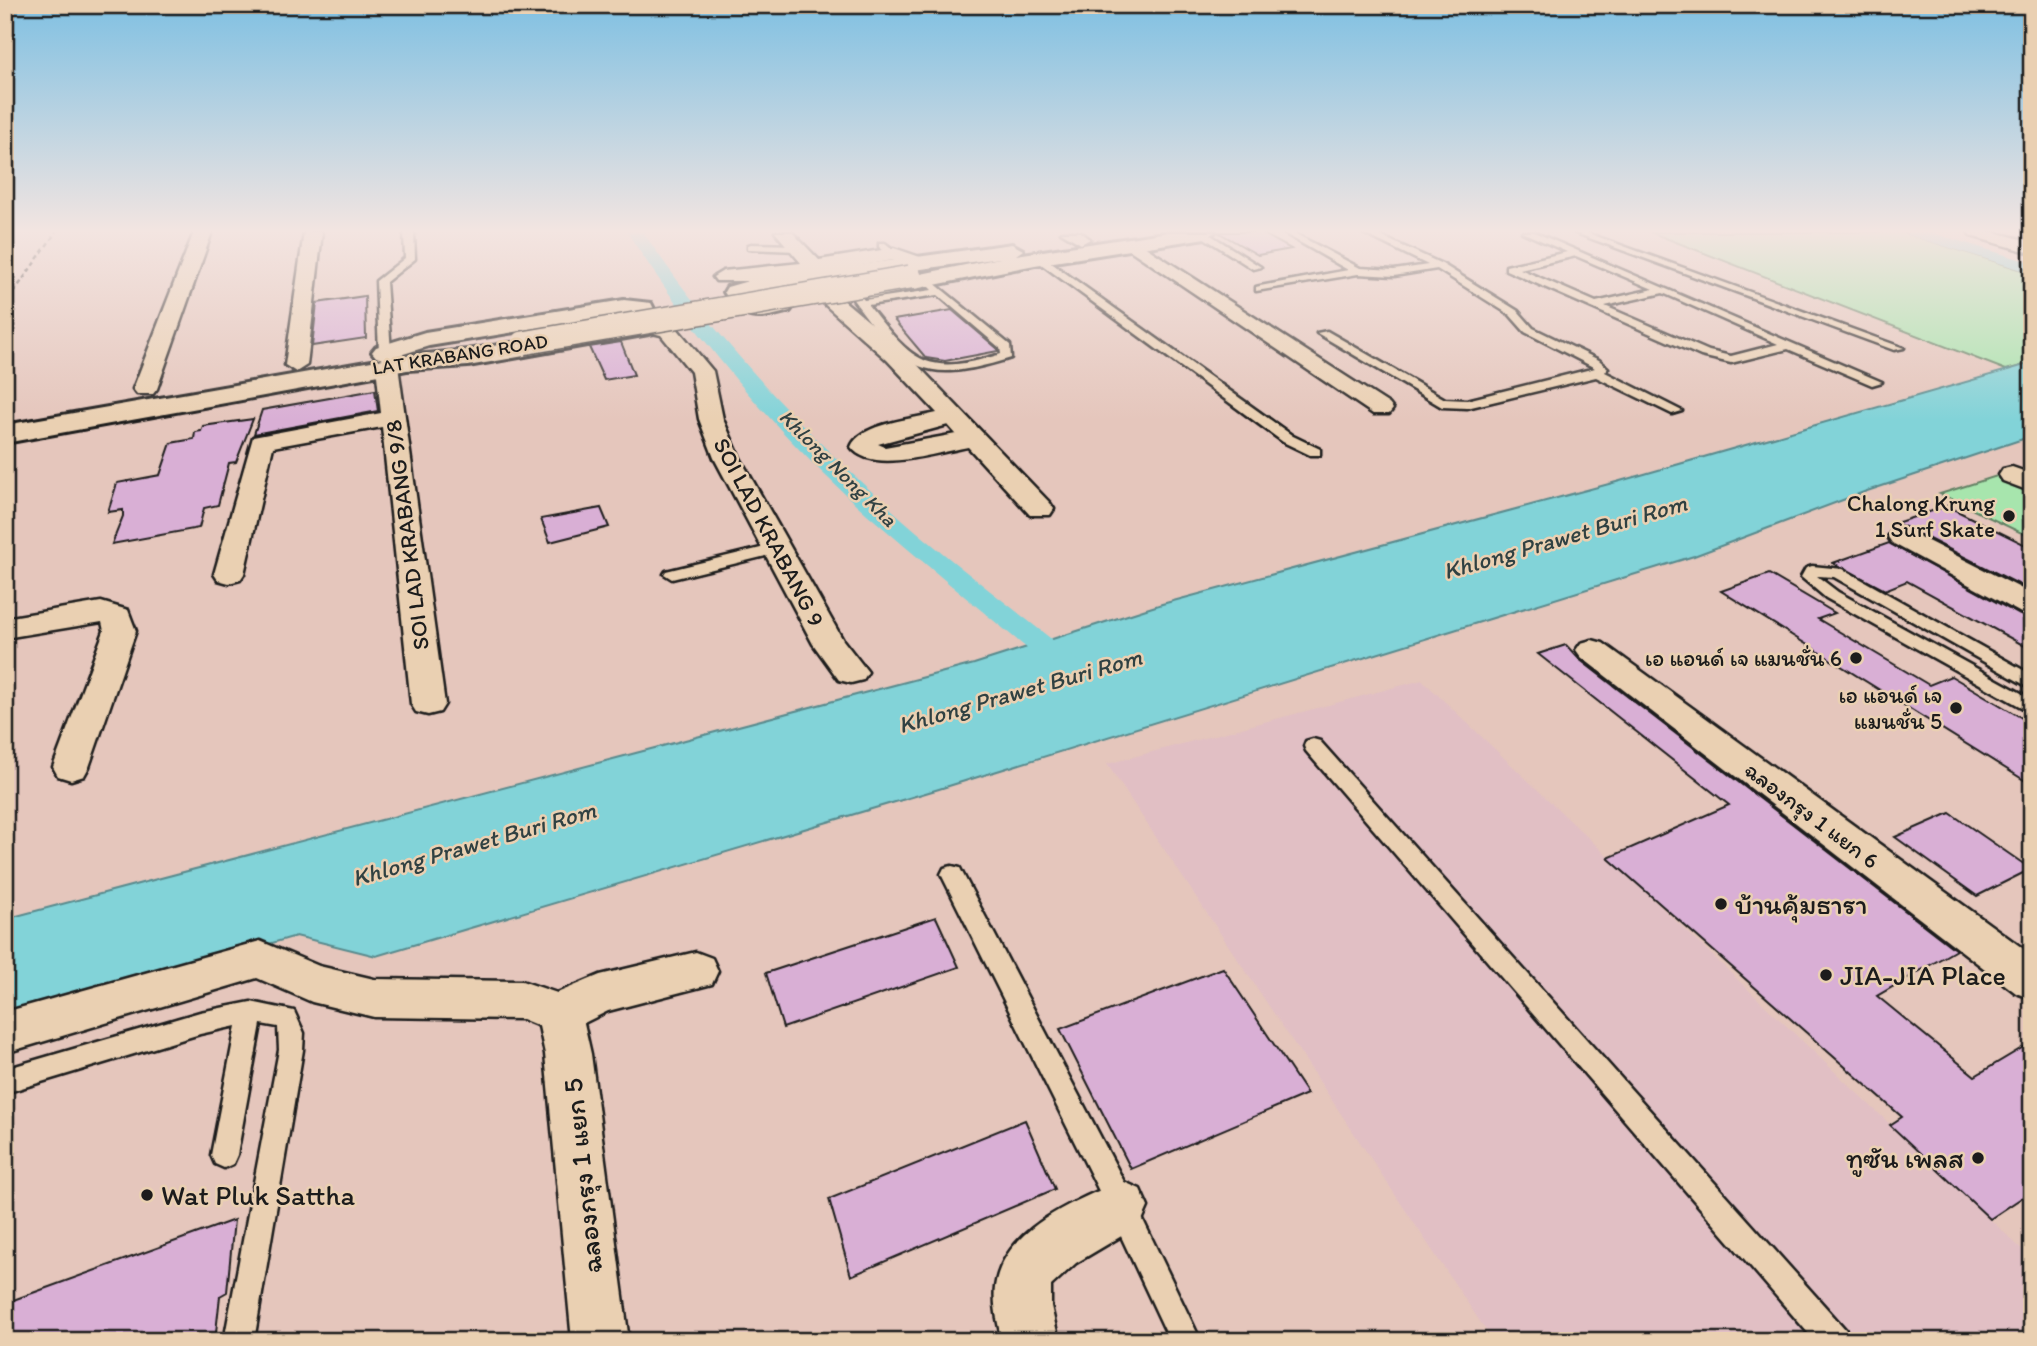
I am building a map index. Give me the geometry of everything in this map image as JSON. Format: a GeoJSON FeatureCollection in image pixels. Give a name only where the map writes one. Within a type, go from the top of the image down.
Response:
{"type":"FeatureCollection","features":[{"type":"Feature","properties":{"kind":"main road"},"geometry":{"type":"LineString","coordinates":[[737,295],[750,310],[829,298],[858,298],[864,295]]}},
{"type":"Feature","properties":{"kind":"main road","name":"LAT KRABANG ROAD"},"geometry":{"type":"LineString","coordinates":[[5,434],[326,376],[392,360],[762,295]]}},
{"type":"Feature","properties":{"kind":"main road"},"geometry":{"type":"LineString","coordinates":[[392,360],[425,339],[624,307],[643,308],[651,327]]}},
{"type":"Feature","properties":{"kind":"main road","name":"LAT KRABANG ROAD"},"geometry":{"type":"LineString","coordinates":[[5,411],[296,365],[392,360]]}},
{"type":"Feature","properties":{"kind":"main road"},"geometry":{"type":"LineString","coordinates":[[5,423],[326,376]]}},
{"type":"Feature","properties":{"kind":"street"},"geometry":{"type":"LineString","coordinates":[[145,389],[179,295]]}},
{"type":"Feature","properties":{"kind":"street"},"geometry":{"type":"LineString","coordinates":[[296,365],[305,295]]}},
{"type":"Feature","properties":{"kind":"street"},"geometry":{"type":"LineString","coordinates":[[1215,295],[1381,409]]}},
{"type":"Feature","properties":{"kind":"street"},"geometry":{"type":"LineString","coordinates":[[829,298],[895,355],[1040,509]]}},
{"type":"Feature","properties":{"kind":"street","name":"SOI LAD KRABANG 9"},"geometry":{"type":"LineString","coordinates":[[651,327],[668,330],[702,371],[707,386],[708,407],[717,435],[829,644],[851,672]]}},
{"type":"Feature","properties":{"kind":"street","name":"SOI LAD KRABANG 9/8"},"geometry":{"type":"LineString","coordinates":[[392,360],[392,418],[428,704]]}},
{"type":"Feature","properties":{"kind":"street"},"geometry":{"type":"LineString","coordinates":[[952,417],[876,435],[866,441],[864,447],[882,455],[973,439]]}},
{"type":"Feature","properties":{"kind":"street"},"geometry":{"type":"LineString","coordinates":[[229,574],[262,442],[392,418]]}},
{"type":"Feature","properties":{"kind":"street"},"geometry":{"type":"LineString","coordinates":[[1902,537],[2032,606]]}},
{"type":"Feature","properties":{"kind":"street"},"geometry":{"type":"LineString","coordinates":[[5,628],[101,611],[117,617],[120,631],[71,767]]}},
{"type":"Feature","properties":{"kind":"street","name":"ฉลองกรุง 1 แยก 6"},"geometry":{"type":"LineString","coordinates":[[1592,650],[2032,981]]}},
{"type":"Feature","properties":{"kind":"street"},"geometry":{"type":"LineString","coordinates":[[5,1033],[260,959],[312,983],[374,998],[522,1000],[559,1013],[600,994],[696,971]]}},
{"type":"Feature","properties":{"kind":"street","name":"ฉลองกรุง 1 แยก 5"},"geometry":{"type":"LineString","coordinates":[[559,1013],[568,1054],[601,1341]]}},
{"type":"Feature","properties":{"kind":"street"},"geometry":{"type":"LineString","coordinates":[[1031,1341],[1022,1305],[1026,1273],[1040,1257],[1122,1207]]}},
{"type":"Feature","properties":{"kind":"lane"},"geometry":{"type":"LineString","coordinates":[[383,295],[392,360]]}},
{"type":"Feature","properties":{"kind":"lane"},"geometry":{"type":"LineString","coordinates":[[858,298],[907,354],[922,365],[942,368],[1007,356],[1009,352],[1006,347],[942,295]]}},
{"type":"Feature","properties":{"kind":"lane"},"geometry":{"type":"LineString","coordinates":[[1082,295],[1288,439],[1315,452]]}},
{"type":"Feature","properties":{"kind":"lane"},"geometry":{"type":"LineString","coordinates":[[1323,333],[1442,403],[1467,404],[1597,373],[1602,368],[1529,330],[1514,313],[1485,295]]}},
{"type":"Feature","properties":{"kind":"lane"},"geometry":{"type":"LineString","coordinates":[[1566,295],[1672,342],[1720,358],[1731,360],[1789,345]]}},
{"type":"Feature","properties":{"kind":"lane"},"geometry":{"type":"LineString","coordinates":[[1592,306],[1642,295]]}},
{"type":"Feature","properties":{"kind":"lane"},"geometry":{"type":"LineString","coordinates":[[1675,295],[1876,382]]}},
{"type":"Feature","properties":{"kind":"lane"},"geometry":{"type":"LineString","coordinates":[[1751,295],[1898,348]]}},
{"type":"Feature","properties":{"kind":"lane"},"geometry":{"type":"LineString","coordinates":[[1597,373],[1676,411]]}},
{"type":"Feature","properties":{"kind":"lane"},"geometry":{"type":"LineString","coordinates":[[672,574],[777,549]]}},
{"type":"Feature","properties":{"kind":"lane"},"geometry":{"type":"LineString","coordinates":[[2032,683],[1838,572],[1812,571],[1809,577],[1865,613],[2032,707]]}},
{"type":"Feature","properties":{"kind":"lane"},"geometry":{"type":"LineString","coordinates":[[1865,613],[1892,603]]}},
{"type":"Feature","properties":{"kind":"lane"},"geometry":{"type":"LineString","coordinates":[[1951,662],[1977,651]]}},
{"type":"Feature","properties":{"kind":"lane"},"geometry":{"type":"LineString","coordinates":[[1313,746],[1835,1341]]}},
{"type":"Feature","properties":{"kind":"lane"},"geometry":{"type":"LineString","coordinates":[[952,874],[1122,1207],[1186,1341]]}},
{"type":"Feature","properties":{"kind":"lane"},"geometry":{"type":"LineString","coordinates":[[5,1081],[200,1023],[251,1012],[286,1018],[292,1033],[239,1341]]}},
{"type":"Feature","properties":{"kind":"lane"},"geometry":{"type":"LineString","coordinates":[[224,1155],[251,1012]]}},
{"type":"Feature","properties":{"kind":"shaded area"},"geometry":{"type":"Polygon","coordinates":[[[1422,680],[2032,1259],[2032,1341],[1493,1341],[1107,764],[1422,680]]]}},
{"type":"Feature","properties":{"kind":"green space"},"geometry":{"type":"Polygon","coordinates":[[[1812,295],[2032,295],[2032,363],[2006,370],[1812,295]]]}},
{"type":"Feature","properties":{"kind":"green space","name":"Chalong Krung 1 Surf Skate"},"geometry":{"type":"Polygon","coordinates":[[[2000,475],[2032,489],[2032,538],[1940,494],[2000,475]]]}},
{"type":"Feature","properties":{"kind":"water","name":"Khlong Prawet Buri Rom"},"geometry":{"type":"Polygon","coordinates":[[[2032,363],[2032,436],[1864,492],[1694,556],[939,789],[376,956],[296,936],[5,1020],[5,919],[974,664],[1162,604],[1620,481],[2032,363]]]}},
{"type":"Feature","properties":{"kind":"building"},"geometry":{"type":"Polygon","coordinates":[[[365,296],[366,338],[312,346],[317,303],[365,296]]]}},
{"type":"Feature","properties":{"kind":"building"},"geometry":{"type":"Polygon","coordinates":[[[952,310],[998,351],[945,361],[926,358],[894,320],[952,310]]]}},
{"type":"Feature","properties":{"kind":"building"},"geometry":{"type":"Polygon","coordinates":[[[621,342],[634,375],[604,380],[589,347],[621,342]]]}},
{"type":"Feature","properties":{"kind":"building"},"geometry":{"type":"Polygon","coordinates":[[[375,390],[378,411],[254,434],[262,410],[375,390]]]}},
{"type":"Feature","properties":{"kind":"building"},"geometry":{"type":"Polygon","coordinates":[[[253,419],[236,462],[229,463],[218,505],[204,508],[199,528],[112,544],[123,516],[123,510],[108,512],[117,483],[160,475],[171,443],[194,439],[195,432],[201,431],[203,426],[253,419]]]}},
{"type":"Feature","properties":{"kind":"building"},"geometry":{"type":"Polygon","coordinates":[[[1947,506],[2032,548],[2032,591],[1903,526],[1893,524],[1947,506]]]}},
{"type":"Feature","properties":{"kind":"building"},"geometry":{"type":"Polygon","coordinates":[[[601,508],[609,527],[550,542],[541,519],[601,508]]]}},
{"type":"Feature","properties":{"kind":"building"},"geometry":{"type":"Polygon","coordinates":[[[1889,543],[2020,615],[2032,618],[2032,650],[1907,581],[1885,590],[1833,563],[1889,543]]]}},
{"type":"Feature","properties":{"kind":"building"},"geometry":{"type":"Polygon","coordinates":[[[1769,574],[1835,613],[1818,619],[1929,685],[1951,676],[2032,724],[2032,785],[1721,591],[1769,574]]]}},
{"type":"Feature","properties":{"kind":"building"},"geometry":{"type":"Polygon","coordinates":[[[1566,645],[1579,659],[1956,950],[1877,996],[1975,1076],[2032,1042],[2032,1191],[1990,1219],[1890,1125],[1902,1117],[1608,858],[1729,805],[1538,654],[1566,645]]]}},
{"type":"Feature","properties":{"kind":"building"},"geometry":{"type":"Polygon","coordinates":[[[1950,813],[2031,869],[1977,896],[1895,837],[1950,813]]]}},
{"type":"Feature","properties":{"kind":"building"},"geometry":{"type":"Polygon","coordinates":[[[936,917],[959,967],[783,1028],[766,973],[936,917]]]}},
{"type":"Feature","properties":{"kind":"building"},"geometry":{"type":"Polygon","coordinates":[[[1223,968],[1307,1094],[1131,1169],[1060,1029],[1223,968]]]}},
{"type":"Feature","properties":{"kind":"building"},"geometry":{"type":"Polygon","coordinates":[[[1025,1120],[1055,1189],[851,1276],[829,1199],[1025,1120]]]}},
{"type":"Feature","properties":{"kind":"building"},"geometry":{"type":"Polygon","coordinates":[[[234,1220],[227,1292],[220,1296],[215,1341],[5,1341],[5,1303],[234,1220]]]}},
{"type":"Feature","properties":{"kind":"waterway","name":"Khlong Nong Kha"},"geometry":{"type":"LineString","coordinates":[[678,295],[761,394],[813,449],[875,508],[1069,668]]}},
{"type":"Feature","properties":{"kind":"place","name":"Chalong Krung 1 Surf Skate"},"geometry":{"type":"Point","coordinates":[2009,516]}},
{"type":"Feature","properties":{"kind":"place","name":"เอ แอนด์ เจ แมนชั่น 6"},"geometry":{"type":"Point","coordinates":[1856,658]}},
{"type":"Feature","properties":{"kind":"place","name":"เอ แอนด์ เจ แมนชั่น 5"},"geometry":{"type":"Point","coordinates":[1956,708]}},
{"type":"Feature","properties":{"kind":"place","name":"บ้านคุ้มธารา"},"geometry":{"type":"Point","coordinates":[1721,904]}},
{"type":"Feature","properties":{"kind":"place","name":"JIA-JIA Place"},"geometry":{"type":"Point","coordinates":[1826,975]}},
{"type":"Feature","properties":{"kind":"place","name":"ทูซัน เพลส"},"geometry":{"type":"Point","coordinates":[1978,1158]}},
{"type":"Feature","properties":{"kind":"place","name":"Wat Pluk Sattha"},"geometry":{"type":"Point","coordinates":[147,1195]}}]}
